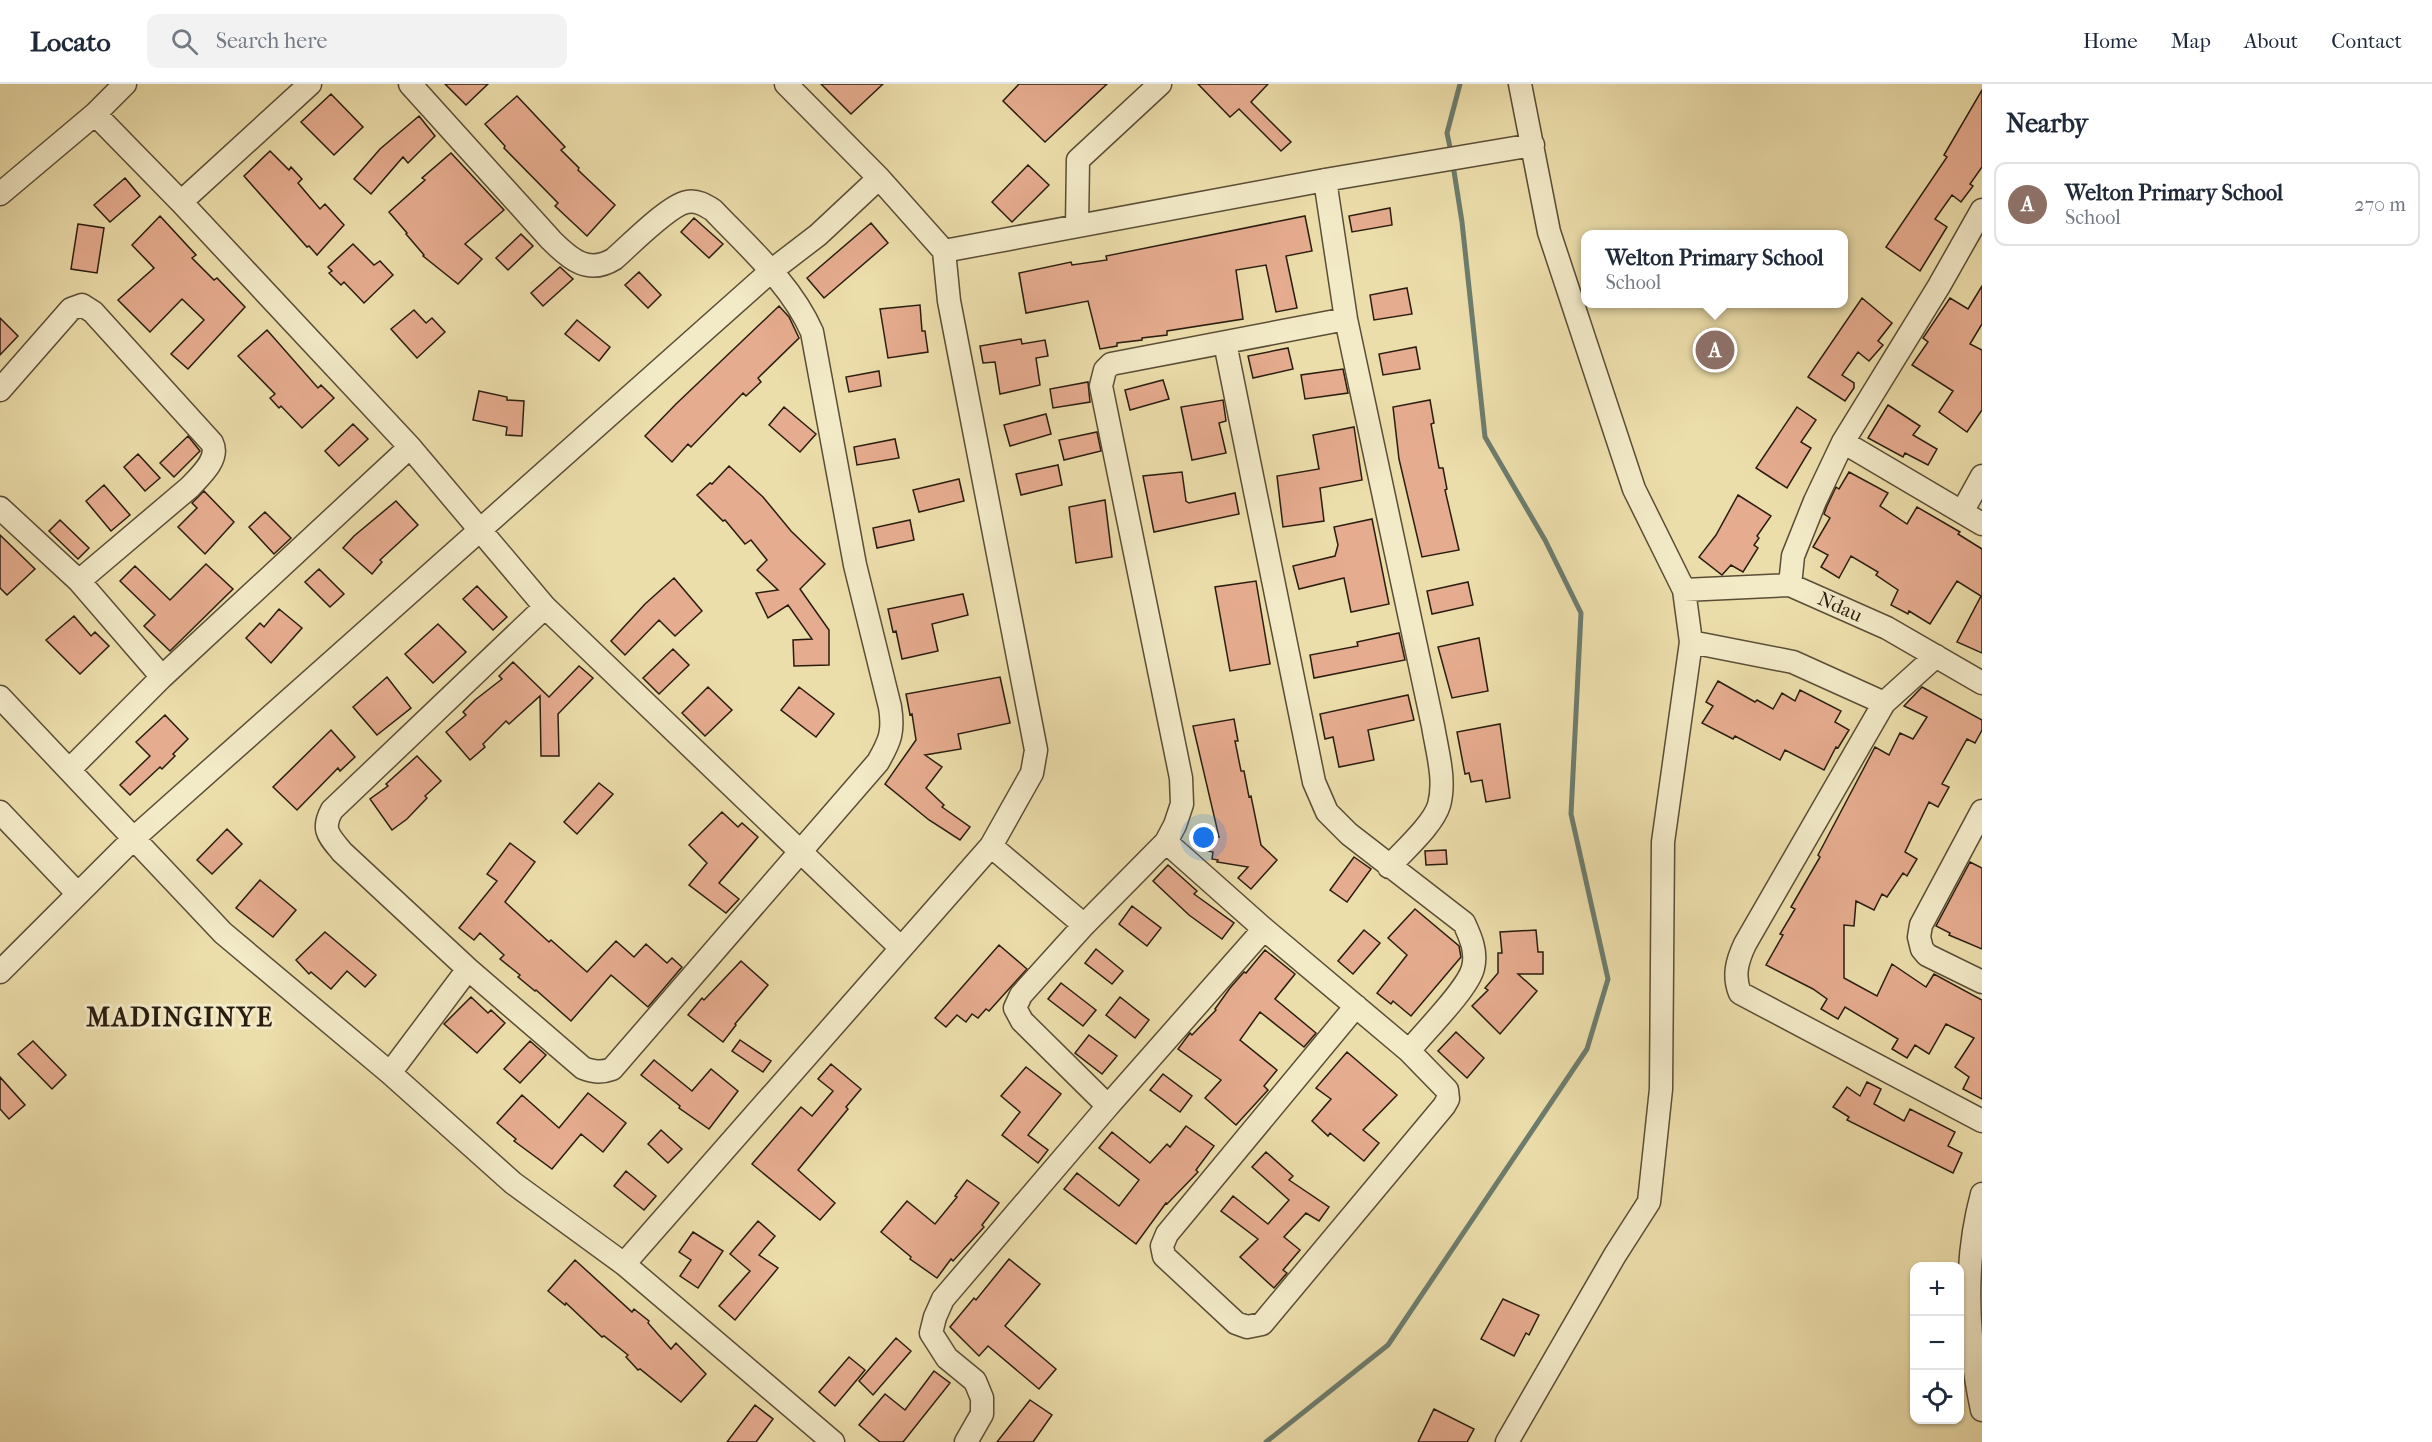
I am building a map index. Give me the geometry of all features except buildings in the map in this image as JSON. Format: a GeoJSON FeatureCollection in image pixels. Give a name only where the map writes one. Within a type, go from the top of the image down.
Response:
{"type":"FeatureCollection","features":[{"type":"Feature","properties":{"kind":"street"},"geometry":{"type":"LineString","coordinates":[[0,194],[95,114],[125,84]]}},
{"type":"Feature","properties":{"kind":"street"},"geometry":{"type":"LineString","coordinates":[[181,202],[310,84]]}},
{"type":"Feature","properties":{"kind":"street"},"geometry":{"type":"LineString","coordinates":[[410,84],[551,240],[567,255],[588,267],[603,266],[614,259],[674,207],[688,202],[703,203],[713,210],[771,271],[806,318],[812,332],[855,565],[890,707],[893,725],[890,740],[878,762],[612,1069],[596,1072],[584,1068],[468,969],[342,852],[327,834],[326,820],[332,810],[545,607]]}},
{"type":"Feature","properties":{"kind":"street"},"geometry":{"type":"LineString","coordinates":[[624,1264],[990,846],[1032,773],[1036,750],[952,312],[944,251],[879,178],[786,84]]}},
{"type":"Feature","properties":{"kind":"street"},"geometry":{"type":"LineString","coordinates":[[1077,226],[1078,160],[1160,84]]}},
{"type":"Feature","properties":{"kind":"street"},"geometry":{"type":"LineString","coordinates":[[1507,1442],[1615,1255],[1649,1202],[1661,1089],[1664,842],[1691,642],[1684,590],[1634,489],[1549,232],[1520,84]]}},
{"type":"Feature","properties":{"kind":"street"},"geometry":{"type":"LineString","coordinates":[[95,114],[181,202],[410,447],[545,607],[900,947]]}},
{"type":"Feature","properties":{"kind":"street"},"geometry":{"type":"LineString","coordinates":[[944,251],[1325,180],[1533,145]]}},
{"type":"Feature","properties":{"kind":"street"},"geometry":{"type":"LineString","coordinates":[[0,972],[134,838],[771,271],[818,235],[879,178]]}},
{"type":"Feature","properties":{"kind":"street"},"geometry":{"type":"LineString","coordinates":[[1325,180],[1346,319],[1441,773],[1438,805],[1428,823],[1389,867]]}},
{"type":"Feature","properties":{"kind":"street"},"geometry":{"type":"LineString","coordinates":[[1790,585],[1793,556],[1815,501],[1843,442],[1939,286],[1982,210]]}},
{"type":"Feature","properties":{"kind":"street"},"geometry":{"type":"LineString","coordinates":[[0,390],[71,309],[82,305],[93,312],[215,449],[214,456],[202,475],[190,487],[79,581]]}},
{"type":"Feature","properties":{"kind":"street"},"geometry":{"type":"LineString","coordinates":[[1108,1106],[1022,1022],[1015,1008],[1021,995],[1084,925],[1166,842],[1182,804],[1181,778],[1101,386],[1104,370],[1111,364],[1346,319]]}},
{"type":"Feature","properties":{"kind":"street"},"geometry":{"type":"LineString","coordinates":[[1225,343],[1314,782],[1327,812],[1349,834],[1389,867],[1464,923],[1473,944],[1473,968],[1466,982],[1409,1051]]}},
{"type":"Feature","properties":{"kind":"street"},"geometry":{"type":"LineString","coordinates":[[1843,442],[1982,524]]}},
{"type":"Feature","properties":{"kind":"street"},"geometry":{"type":"LineString","coordinates":[[69,770],[162,676],[410,447]]}},
{"type":"Feature","properties":{"kind":"street"},"geometry":{"type":"LineString","coordinates":[[1962,512],[1982,476]]}},
{"type":"Feature","properties":{"kind":"street"},"geometry":{"type":"LineString","coordinates":[[0,508],[79,581],[162,676]]}},
{"type":"Feature","properties":{"kind":"street","name":"Ndau"},"geometry":{"type":"LineString","coordinates":[[1684,590],[1790,585],[1887,628],[1982,683]]}},
{"type":"Feature","properties":{"kind":"street"},"geometry":{"type":"LineString","coordinates":[[1691,642],[1792,662],[1884,703]]}},
{"type":"Feature","properties":{"kind":"street"},"geometry":{"type":"LineString","coordinates":[[1936,656],[1884,703],[1745,944],[1738,959],[1735,981],[1740,993],[1747,997],[1982,1121]]}},
{"type":"Feature","properties":{"kind":"street"},"geometry":{"type":"LineString","coordinates":[[0,697],[224,933],[390,1073],[513,1183],[624,1264],[833,1442]]}},
{"type":"Feature","properties":{"kind":"street"},"geometry":{"type":"LineString","coordinates":[[0,812],[78,894]]}},
{"type":"Feature","properties":{"kind":"street"},"geometry":{"type":"LineString","coordinates":[[1980,822],[1924,916],[1919,937],[1922,949],[1928,955],[1982,982]]}},
{"type":"Feature","properties":{"kind":"street"},"geometry":{"type":"LineString","coordinates":[[1166,842],[1264,929],[1356,1006],[1409,1051],[1448,1089],[1448,1099],[1444,1106],[1262,1324],[1247,1327],[1236,1323],[1164,1256],[1162,1246],[1167,1234],[1356,1006]]}},
{"type":"Feature","properties":{"kind":"street"},"geometry":{"type":"LineString","coordinates":[[990,846],[1084,925]]}},
{"type":"Feature","properties":{"kind":"street"},"geometry":{"type":"LineString","coordinates":[[966,1442],[982,1414],[982,1398],[975,1382],[948,1358],[931,1333],[943,1299],[1108,1106],[1264,929]]}},
{"type":"Feature","properties":{"kind":"street"},"geometry":{"type":"LineString","coordinates":[[390,1073],[468,969]]}},
{"type":"Feature","properties":{"kind":"street"},"geometry":{"type":"LineString","coordinates":[[1982,1194],[1972,1239],[1969,1280],[1973,1368],[1982,1410]]}},
{"type":"Feature","properties":{"kind":"waterway"},"geometry":{"type":"LineString","coordinates":[[1451,152],[1447,133],[1460,84]]}},
{"type":"Feature","properties":{"kind":"waterway"},"geometry":{"type":"LineString","coordinates":[[1266,1442],[1388,1345],[1587,1049],[1608,979],[1571,814],[1581,613],[1545,540],[1485,437],[1462,222],[1453,165]]}},
{"type":"Feature","properties":{"kind":"place","name":"Welton Primary School"},"geometry":{"type":"Point","coordinates":[1715,350]}},
{"type":"Feature","properties":{"kind":"district","name":"MADINGINYE"},"geometry":{"type":"Point","coordinates":[180,1017]}}]}
